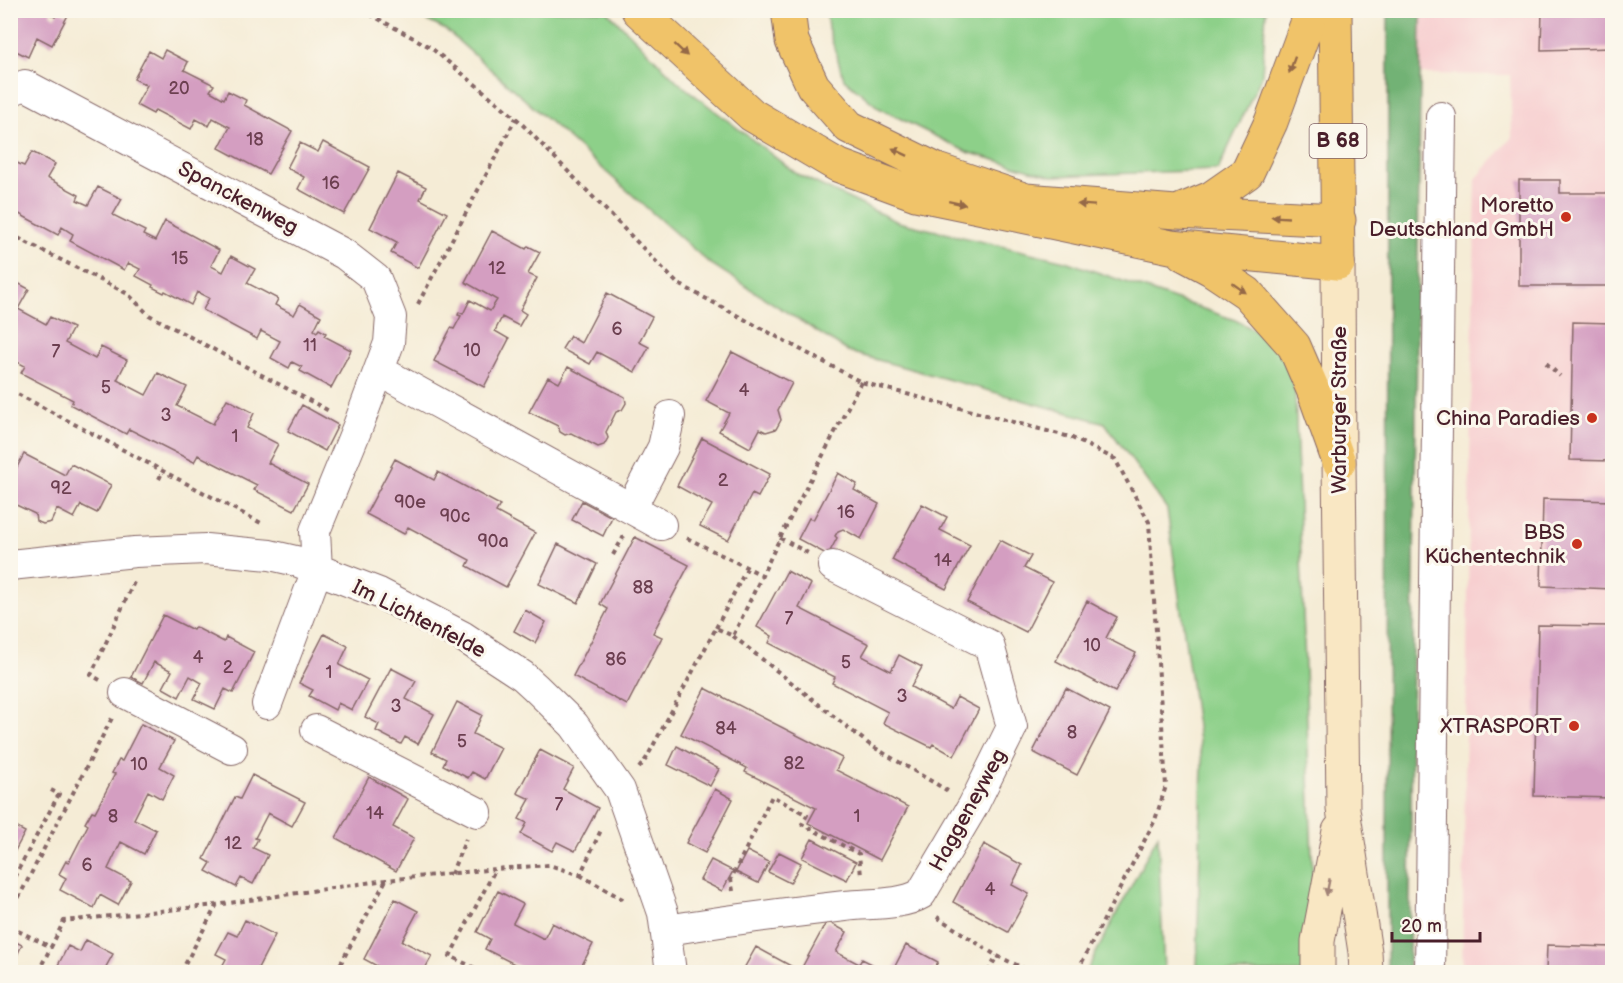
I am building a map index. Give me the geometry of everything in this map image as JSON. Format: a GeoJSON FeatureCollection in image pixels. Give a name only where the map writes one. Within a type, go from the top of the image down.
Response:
{"type":"FeatureCollection","features":[{"type":"Feature","properties":{"kind":"main road"},"geometry":{"type":"LineString","coordinates":[[639,10],[752,115],[837,165],[916,194],[1170,247],[1338,263]]}},
{"type":"Feature","properties":{"kind":"main road"},"geometry":{"type":"LineString","coordinates":[[788,10],[792,41],[813,86],[849,127],[937,171],[1026,200],[1176,212],[1339,220]]}},
{"type":"Feature","properties":{"kind":"main road"},"geometry":{"type":"LineString","coordinates":[[1176,212],[1210,198],[1247,173],[1271,122],[1312,10]]}},
{"type":"Feature","properties":{"kind":"main road","name":"Warburger Straße"},"geometry":{"type":"LineString","coordinates":[[1335,10],[1339,220],[1343,809],[1365,952],[1365,972]]}},
{"type":"Feature","properties":{"kind":"main road"},"geometry":{"type":"LineString","coordinates":[[1170,247],[1211,269],[1247,293],[1294,346],[1314,392],[1339,462]]}},
{"type":"Feature","properties":{"kind":"main road","name":"Warburger Straße"},"geometry":{"type":"LineString","coordinates":[[1318,972],[1318,941],[1343,809]]}},
{"type":"Feature","properties":{"kind":"street","name":"Spanckenweg"},"geometry":{"type":"LineString","coordinates":[[10,92],[25,85],[344,254],[376,279],[391,317],[389,343],[315,531],[317,570]]}},
{"type":"Feature","properties":{"kind":"street"},"geometry":{"type":"LineString","coordinates":[[1430,972],[1442,117]]}},
{"type":"Feature","properties":{"kind":"street"},"geometry":{"type":"LineString","coordinates":[[380,370],[661,525]]}},
{"type":"Feature","properties":{"kind":"street"},"geometry":{"type":"LineString","coordinates":[[631,508],[663,447],[670,416]]}},
{"type":"Feature","properties":{"kind":"street","name":"Im Lichtenfelde"},"geometry":{"type":"LineString","coordinates":[[10,565],[135,552],[206,549],[270,555],[296,561],[379,593],[462,636],[523,676],[574,725],[620,790],[665,922],[671,972]]}},
{"type":"Feature","properties":{"kind":"street","name":"Haggeneyweg"},"geometry":{"type":"LineString","coordinates":[[833,566],[989,645],[1012,727],[973,806],[921,894],[910,900]]}},
{"type":"Feature","properties":{"kind":"street"},"geometry":{"type":"LineString","coordinates":[[267,704],[317,570]]}},
{"type":"Feature","properties":{"kind":"street"},"geometry":{"type":"LineString","coordinates":[[125,693],[232,748]]}},
{"type":"Feature","properties":{"kind":"street"},"geometry":{"type":"LineString","coordinates":[[316,730],[477,812]]}},
{"type":"Feature","properties":{"kind":"street"},"geometry":{"type":"LineString","coordinates":[[665,922],[737,919],[910,900]]}},
{"type":"Feature","properties":{"kind":"path"},"geometry":{"type":"LineString","coordinates":[[362,10],[430,47],[516,118],[677,283],[861,382],[1070,438],[1115,459],[1149,522],[1166,786],[1155,820],[1077,972]]}},
{"type":"Feature","properties":{"kind":"path"},"geometry":{"type":"LineString","coordinates":[[391,317],[416,309],[516,118]]}},
{"type":"Feature","properties":{"kind":"path"},"geometry":{"type":"LineString","coordinates":[[10,234],[128,294],[149,315],[358,426]]}},
{"type":"Feature","properties":{"kind":"path"},"geometry":{"type":"LineString","coordinates":[[1546,363],[1560,376]]}},
{"type":"Feature","properties":{"kind":"path"},"geometry":{"type":"LineString","coordinates":[[733,636],[861,382]]}},
{"type":"Feature","properties":{"kind":"path"},"geometry":{"type":"LineString","coordinates":[[10,390],[268,526],[270,555]]}},
{"type":"Feature","properties":{"kind":"path"},"geometry":{"type":"LineString","coordinates":[[159,479],[163,471]]}},
{"type":"Feature","properties":{"kind":"path"},"geometry":{"type":"LineString","coordinates":[[661,525],[762,575]]}},
{"type":"Feature","properties":{"kind":"path"},"geometry":{"type":"LineString","coordinates":[[10,914],[125,693],[91,675],[137,576],[135,552]]}},
{"type":"Feature","properties":{"kind":"path"},"geometry":{"type":"LineString","coordinates":[[580,875],[620,790],[646,759],[747,568]]}},
{"type":"Feature","properties":{"kind":"path"},"geometry":{"type":"LineString","coordinates":[[716,628],[733,636],[870,745],[973,806]]}},
{"type":"Feature","properties":{"kind":"path"},"geometry":{"type":"LineString","coordinates":[[10,885],[59,794],[51,790]]}},
{"type":"Feature","properties":{"kind":"path"},"geometry":{"type":"LineString","coordinates":[[737,919],[731,879],[772,796],[807,814],[802,824],[859,854],[864,904]]}},
{"type":"Feature","properties":{"kind":"path"},"geometry":{"type":"LineString","coordinates":[[451,874],[477,812]]}},
{"type":"Feature","properties":{"kind":"path"},"geometry":{"type":"LineString","coordinates":[[38,972],[64,921],[216,905],[386,880],[495,869],[549,865],[580,875],[665,922]]}},
{"type":"Feature","properties":{"kind":"path"},"geometry":{"type":"LineString","coordinates":[[483,972],[450,956],[495,869]]}},
{"type":"Feature","properties":{"kind":"path"},"geometry":{"type":"LineString","coordinates":[[336,972],[386,880]]}},
{"type":"Feature","properties":{"kind":"path"},"geometry":{"type":"LineString","coordinates":[[910,900],[997,956],[1032,972]]}},
{"type":"Feature","properties":{"kind":"path"},"geometry":{"type":"LineString","coordinates":[[181,972],[216,905]]}},
{"type":"Feature","properties":{"kind":"path"},"geometry":{"type":"LineString","coordinates":[[10,927],[51,947]]}},
{"type":"Feature","properties":{"kind":"path"},"geometry":{"type":"LineString","coordinates":[[988,972],[997,956]]}},
{"type":"Feature","properties":{"kind":"shaded area"},"geometry":{"type":"Polygon","coordinates":[[[1421,11],[1612,11],[1612,972],[1462,972],[1476,179],[1512,137],[1510,75],[1420,74],[1421,11]]]}},
{"type":"Feature","properties":{"kind":"green space"},"geometry":{"type":"Polygon","coordinates":[[[1421,10],[1409,972],[1387,972],[1388,11],[1421,10]]]}},
{"type":"Feature","properties":{"kind":"green space"},"geometry":{"type":"Polygon","coordinates":[[[407,11],[607,11],[679,83],[797,174],[898,222],[1065,261],[1235,320],[1282,344],[1295,393],[1314,913],[1303,972],[1197,972],[1202,763],[1167,509],[1105,423],[849,352],[708,262],[446,30],[407,11]]]}},
{"type":"Feature","properties":{"kind":"green space"},"geometry":{"type":"Polygon","coordinates":[[[826,11],[1266,11],[1262,75],[1218,170],[1052,176],[967,152],[879,108],[844,79],[828,28],[826,11]]]}},
{"type":"Feature","properties":{"kind":"green space"},"geometry":{"type":"Polygon","coordinates":[[[1158,835],[1164,972],[1086,972],[1158,835]]]}},
{"type":"Feature","properties":{"kind":"building"},"geometry":{"type":"Polygon","coordinates":[[[10,10],[52,10],[50,14],[55,17],[59,11],[68,15],[52,45],[37,37],[28,57],[10,48],[10,10]]]}},
{"type":"Feature","properties":{"kind":"building"},"geometry":{"type":"Polygon","coordinates":[[[1542,10],[1612,10],[1612,48],[1541,50],[1542,10]]]}},
{"type":"Feature","properties":{"kind":"building"},"geometry":{"type":"Polygon","coordinates":[[[165,50],[188,62],[184,70],[214,85],[210,91],[224,99],[228,91],[246,100],[244,105],[292,131],[268,174],[219,148],[230,127],[213,118],[209,126],[196,119],[191,129],[155,110],[153,114],[136,105],[147,85],[134,79],[149,51],[161,58],[165,50]]]}},
{"type":"Feature","properties":{"kind":"building"},"geometry":{"type":"Polygon","coordinates":[[[323,142],[370,167],[344,214],[298,189],[304,177],[287,168],[300,143],[318,152],[323,142]]]}},
{"type":"Feature","properties":{"kind":"building"},"geometry":{"type":"Polygon","coordinates":[[[32,152],[55,164],[47,178],[79,195],[77,200],[88,205],[98,187],[122,199],[113,215],[145,231],[143,235],[155,241],[165,221],[219,250],[211,266],[223,272],[231,256],[255,269],[247,283],[278,299],[275,305],[294,315],[300,304],[321,316],[314,330],[317,332],[319,329],[326,333],[324,336],[351,350],[331,388],[300,371],[302,367],[292,362],[289,368],[271,358],[280,341],[261,331],[257,339],[203,310],[209,298],[197,292],[191,305],[165,291],[164,293],[136,276],[140,269],[128,263],[124,270],[70,241],[73,234],[62,227],[58,235],[10,209],[10,163],[12,161],[24,166],[32,152]]]}},
{"type":"Feature","properties":{"kind":"building"},"geometry":{"type":"Polygon","coordinates":[[[398,173],[426,187],[420,199],[447,213],[418,268],[391,253],[397,242],[370,228],[398,173]]]}},
{"type":"Feature","properties":{"kind":"building","name":"Moretto Deutschland GmbH"},"geometry":{"type":"Polygon","coordinates":[[[1519,180],[1560,180],[1560,193],[1612,193],[1609,286],[1519,286],[1519,180]]]}},
{"type":"Feature","properties":{"kind":"building"},"geometry":{"type":"Polygon","coordinates":[[[492,231],[526,249],[528,246],[540,252],[528,274],[537,278],[520,310],[526,314],[519,326],[502,317],[495,331],[509,339],[484,387],[434,361],[451,328],[454,329],[461,316],[458,315],[459,312],[463,314],[470,300],[490,311],[497,300],[465,282],[492,231]]]}},
{"type":"Feature","properties":{"kind":"building"},"geometry":{"type":"Polygon","coordinates":[[[10,279],[29,289],[18,309],[46,324],[50,317],[73,328],[65,343],[95,359],[101,347],[127,360],[117,380],[146,395],[158,373],[187,387],[177,406],[213,424],[227,399],[254,413],[247,428],[278,444],[268,463],[308,484],[294,510],[254,490],[257,485],[198,455],[194,462],[129,429],[126,434],[71,405],[73,400],[21,373],[25,366],[10,358],[10,279]]]}},
{"type":"Feature","properties":{"kind":"building"},"geometry":{"type":"Polygon","coordinates":[[[607,293],[652,317],[639,342],[649,347],[635,372],[597,352],[590,364],[562,349],[570,336],[581,343],[607,293]]]}},
{"type":"Feature","properties":{"kind":"building","name":"China Paradies"},"geometry":{"type":"Polygon","coordinates":[[[1573,322],[1612,323],[1612,461],[1570,460],[1573,322]]]}},
{"type":"Feature","properties":{"kind":"building"},"geometry":{"type":"Polygon","coordinates":[[[732,352],[792,383],[778,410],[781,420],[776,429],[766,432],[760,429],[750,448],[719,431],[729,413],[706,401],[732,352]]]}},
{"type":"Feature","properties":{"kind":"building"},"geometry":{"type":"Polygon","coordinates":[[[568,367],[625,397],[626,403],[622,410],[616,412],[606,432],[608,438],[604,445],[598,447],[571,433],[565,435],[560,432],[558,426],[529,412],[548,377],[559,383],[568,367]]]}},
{"type":"Feature","properties":{"kind":"building"},"geometry":{"type":"Polygon","coordinates":[[[302,405],[338,425],[325,451],[288,431],[302,405]]]}},
{"type":"Feature","properties":{"kind":"building"},"geometry":{"type":"Polygon","coordinates":[[[702,438],[770,474],[758,497],[752,494],[728,540],[700,526],[712,505],[677,486],[702,438]]]}},
{"type":"Feature","properties":{"kind":"building"},"geometry":{"type":"Polygon","coordinates":[[[24,454],[65,475],[71,464],[111,485],[97,513],[81,505],[74,518],[57,509],[51,522],[43,524],[36,521],[35,514],[10,502],[10,468],[15,471],[24,454]]]}},
{"type":"Feature","properties":{"kind":"building"},"geometry":{"type":"Polygon","coordinates":[[[395,459],[434,480],[438,472],[500,505],[496,512],[535,533],[506,587],[467,566],[470,560],[408,527],[404,534],[366,514],[395,459]]]}},
{"type":"Feature","properties":{"kind":"building"},"geometry":{"type":"Polygon","coordinates":[[[838,473],[857,484],[854,490],[879,504],[861,539],[843,529],[838,531],[828,555],[798,539],[809,518],[813,520],[838,473]]]}},
{"type":"Feature","properties":{"kind":"building","name":"BBS Küchentechnik"},"geometry":{"type":"Polygon","coordinates":[[[1543,499],[1612,501],[1612,589],[1541,586],[1543,499]]]}},
{"type":"Feature","properties":{"kind":"building"},"geometry":{"type":"Polygon","coordinates":[[[582,501],[612,517],[603,536],[572,520],[582,501]]]}},
{"type":"Feature","properties":{"kind":"building"},"geometry":{"type":"Polygon","coordinates":[[[922,504],[947,517],[940,530],[970,545],[946,589],[892,560],[922,504]]]}},
{"type":"Feature","properties":{"kind":"building"},"geometry":{"type":"Polygon","coordinates":[[[635,537],[689,565],[653,633],[662,637],[627,705],[573,676],[608,609],[600,604],[635,537]]]}},
{"type":"Feature","properties":{"kind":"building"},"geometry":{"type":"Polygon","coordinates":[[[1000,540],[1031,556],[1024,568],[1052,582],[1026,632],[967,602],[1000,540]]]}},
{"type":"Feature","properties":{"kind":"building"},"geometry":{"type":"Polygon","coordinates":[[[558,544],[597,564],[578,603],[539,584],[558,544]]]}},
{"type":"Feature","properties":{"kind":"building"},"geometry":{"type":"Polygon","coordinates":[[[787,571],[811,584],[799,608],[869,644],[862,656],[891,671],[899,655],[922,667],[911,687],[951,709],[957,697],[979,709],[954,756],[933,744],[931,747],[883,723],[888,712],[832,683],[835,677],[769,643],[772,636],[757,627],[787,571]]]}},
{"type":"Feature","properties":{"kind":"building"},"geometry":{"type":"Polygon","coordinates":[[[1087,601],[1117,617],[1106,638],[1136,653],[1115,692],[1056,661],[1087,601]]]}},
{"type":"Feature","properties":{"kind":"building"},"geometry":{"type":"Polygon","coordinates":[[[525,610],[546,622],[535,643],[514,631],[525,610]]]}},
{"type":"Feature","properties":{"kind":"building"},"geometry":{"type":"Polygon","coordinates":[[[163,615],[193,630],[195,627],[224,642],[226,637],[254,652],[233,693],[225,689],[215,709],[194,699],[202,683],[190,676],[179,697],[163,688],[172,671],[154,662],[143,683],[131,677],[163,615]]]}},
{"type":"Feature","properties":{"kind":"building","name":"XTRASPORT"},"geometry":{"type":"Polygon","coordinates":[[[1538,625],[1612,626],[1612,798],[1534,796],[1538,625]]]}},
{"type":"Feature","properties":{"kind":"building"},"geometry":{"type":"Polygon","coordinates":[[[324,634],[348,646],[339,665],[368,680],[352,710],[338,703],[335,710],[309,696],[313,690],[299,683],[324,634]]]}},
{"type":"Feature","properties":{"kind":"building"},"geometry":{"type":"Polygon","coordinates":[[[391,668],[416,681],[406,699],[434,714],[418,744],[405,737],[401,744],[376,731],[379,724],[365,717],[391,668]]]}},
{"type":"Feature","properties":{"kind":"building"},"geometry":{"type":"Polygon","coordinates":[[[705,688],[842,758],[836,770],[908,807],[880,860],[808,823],[816,808],[745,772],[747,768],[681,734],[705,688]]]}},
{"type":"Feature","properties":{"kind":"building"},"geometry":{"type":"Polygon","coordinates":[[[1066,688],[1110,711],[1077,775],[1033,752],[1066,688]]]}},
{"type":"Feature","properties":{"kind":"building"},"geometry":{"type":"Polygon","coordinates":[[[457,702],[482,715],[473,734],[501,748],[485,779],[472,772],[468,778],[443,765],[446,759],[432,752],[457,702]]]}},
{"type":"Feature","properties":{"kind":"building"},"geometry":{"type":"Polygon","coordinates":[[[141,724],[174,741],[160,767],[174,775],[162,799],[148,791],[134,819],[156,830],[144,854],[121,842],[108,869],[131,881],[118,905],[100,895],[94,908],[60,890],[66,878],[59,874],[66,861],[69,862],[88,825],[85,823],[92,811],[95,812],[115,774],[112,773],[119,760],[122,761],[141,724]]]}},
{"type":"Feature","properties":{"kind":"building"},"geometry":{"type":"Polygon","coordinates":[[[677,746],[719,769],[710,786],[668,765],[677,746]]]}},
{"type":"Feature","properties":{"kind":"building"},"geometry":{"type":"Polygon","coordinates":[[[540,750],[574,768],[563,789],[598,808],[575,851],[557,842],[552,851],[521,834],[527,823],[519,819],[530,799],[517,793],[540,750]]]}},
{"type":"Feature","properties":{"kind":"building"},"geometry":{"type":"Polygon","coordinates":[[[252,775],[305,802],[292,826],[268,813],[255,838],[258,839],[253,848],[268,855],[253,884],[241,878],[236,887],[206,871],[211,863],[204,859],[235,797],[240,799],[252,775]]]}},
{"type":"Feature","properties":{"kind":"building"},"geometry":{"type":"Polygon","coordinates":[[[369,777],[408,799],[393,827],[414,838],[396,871],[336,838],[369,777]]]}},
{"type":"Feature","properties":{"kind":"building"},"geometry":{"type":"Polygon","coordinates":[[[715,789],[733,799],[705,853],[686,843],[715,789]]]}},
{"type":"Feature","properties":{"kind":"building"},"geometry":{"type":"Polygon","coordinates":[[[10,824],[25,832],[10,860],[10,824]]]}},
{"type":"Feature","properties":{"kind":"building"},"geometry":{"type":"Polygon","coordinates":[[[812,839],[856,862],[847,880],[802,858],[812,839]]]}},
{"type":"Feature","properties":{"kind":"building"},"geometry":{"type":"Polygon","coordinates":[[[984,844],[1022,865],[1012,885],[1029,894],[1008,932],[953,902],[984,844]]]}},
{"type":"Feature","properties":{"kind":"building"},"geometry":{"type":"Polygon","coordinates":[[[747,851],[769,862],[758,883],[736,872],[747,851]]]}},
{"type":"Feature","properties":{"kind":"building"},"geometry":{"type":"Polygon","coordinates":[[[779,852],[801,863],[790,883],[768,872],[779,852]]]}},
{"type":"Feature","properties":{"kind":"building"},"geometry":{"type":"Polygon","coordinates":[[[711,860],[733,871],[722,891],[700,880],[711,860]]]}},
{"type":"Feature","properties":{"kind":"building"},"geometry":{"type":"Polygon","coordinates":[[[498,891],[523,904],[513,923],[544,939],[552,923],[593,944],[581,967],[592,972],[527,972],[485,949],[490,939],[477,932],[498,891]]]}},
{"type":"Feature","properties":{"kind":"building"},"geometry":{"type":"Polygon","coordinates":[[[395,899],[418,911],[402,941],[432,956],[423,972],[376,972],[379,967],[364,959],[395,899]]]}},
{"type":"Feature","properties":{"kind":"building"},"geometry":{"type":"Polygon","coordinates":[[[245,920],[275,935],[258,968],[266,972],[219,972],[226,959],[216,954],[228,932],[237,936],[245,920]]]}},
{"type":"Feature","properties":{"kind":"building"},"geometry":{"type":"Polygon","coordinates":[[[827,921],[847,932],[836,952],[859,964],[862,959],[878,967],[875,972],[742,972],[756,947],[800,971],[827,921]]]}},
{"type":"Feature","properties":{"kind":"building"},"geometry":{"type":"Polygon","coordinates":[[[10,939],[22,945],[10,969],[10,939]]]}},
{"type":"Feature","properties":{"kind":"building"},"geometry":{"type":"Polygon","coordinates":[[[86,940],[113,954],[103,972],[64,972],[56,969],[68,946],[80,952],[86,940]]]}},
{"type":"Feature","properties":{"kind":"building"},"geometry":{"type":"Polygon","coordinates":[[[906,945],[938,962],[932,972],[892,972],[906,945]]]}},
{"type":"Feature","properties":{"kind":"building"},"geometry":{"type":"Polygon","coordinates":[[[1547,945],[1612,947],[1612,972],[1546,972],[1547,945]]]}},
{"type":"Feature","properties":{"kind":"place","name":"Moretto Deutschland GmbH"},"geometry":{"type":"Point","coordinates":[1566,217]}},
{"type":"Feature","properties":{"kind":"place","name":"China Paradies"},"geometry":{"type":"Point","coordinates":[1592,418]}},
{"type":"Feature","properties":{"kind":"place","name":"BBS Küchentechnik"},"geometry":{"type":"Point","coordinates":[1577,544]}},
{"type":"Feature","properties":{"kind":"place","name":"XTRASPORT"},"geometry":{"type":"Point","coordinates":[1574,726]}}]}
